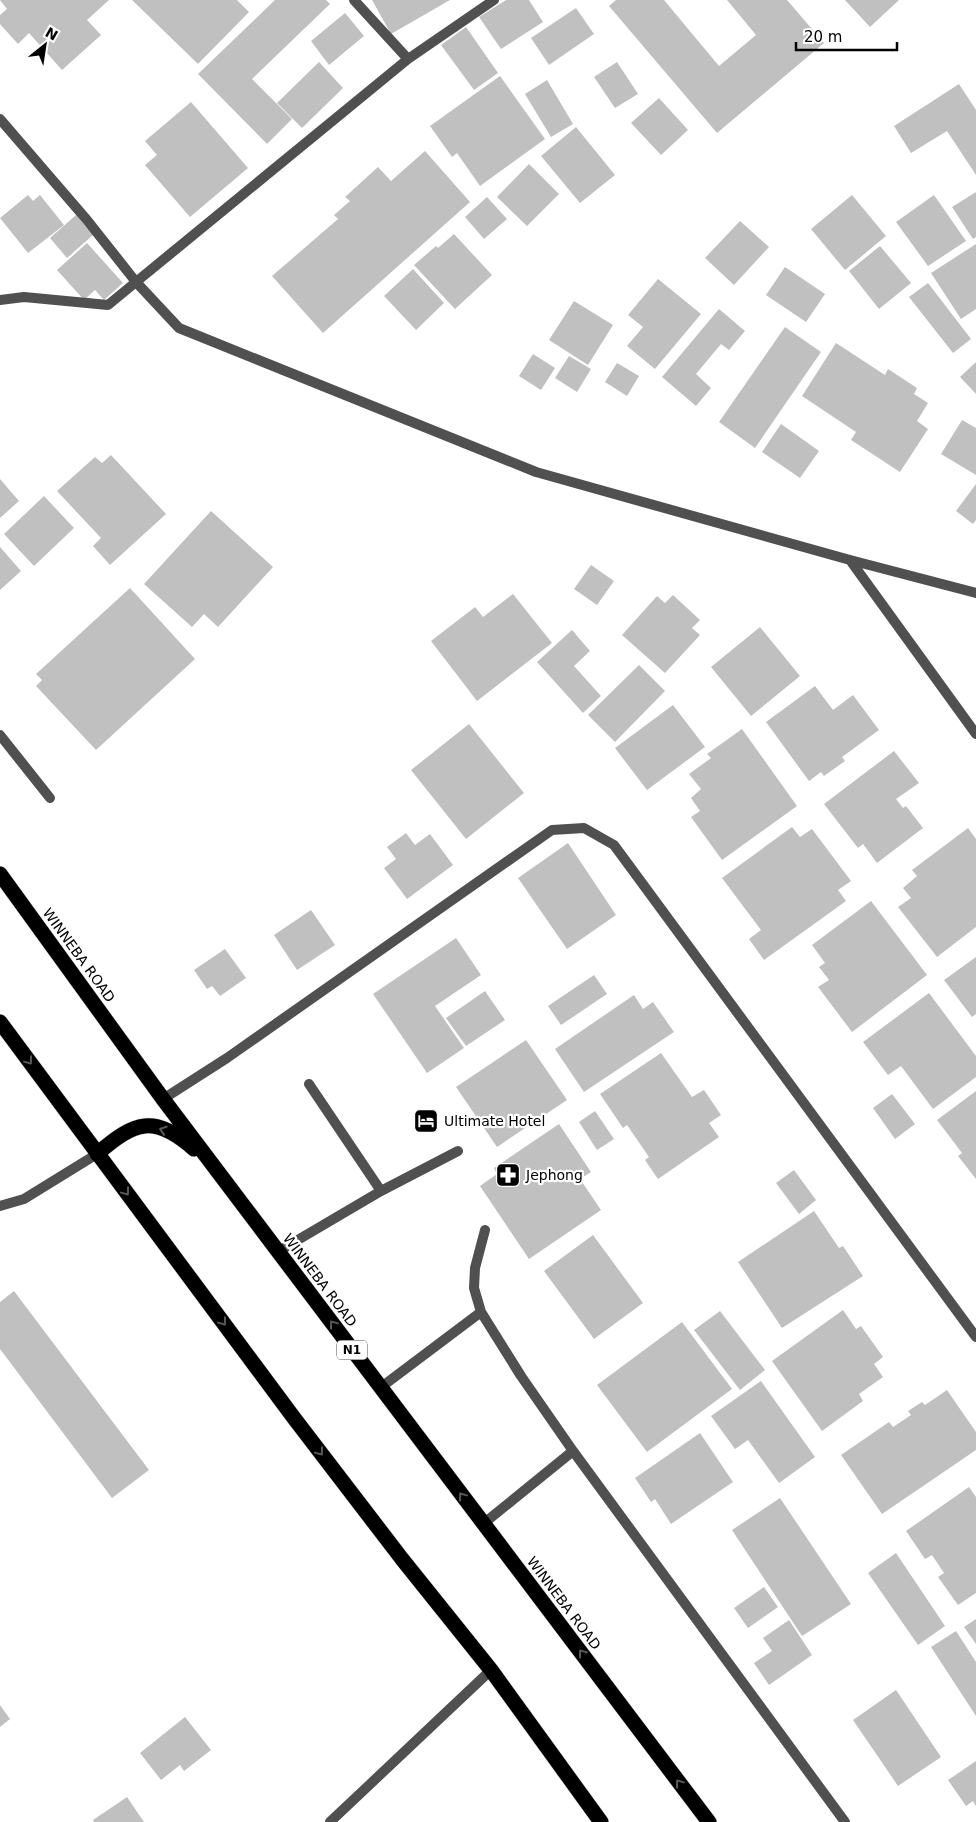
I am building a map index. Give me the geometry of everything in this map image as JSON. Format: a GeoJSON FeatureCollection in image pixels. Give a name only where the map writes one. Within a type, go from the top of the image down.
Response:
{"type":"FeatureCollection","features":[{"type":"Feature","properties":{"kind":"highway","name":"WINNEBA ROAD"},"geometry":{"type":"LineString","coordinates":[[0,874],[163,1099],[708,1822]]}},
{"type":"Feature","properties":{"kind":"highway"},"geometry":{"type":"LineString","coordinates":[[0,1022],[402,1559],[491,1670],[601,1822]]}},
{"type":"Feature","properties":{"kind":"highway"},"geometry":{"type":"LineString","coordinates":[[97,1154],[120,1134],[140,1125],[163,1128],[175,1134],[216,1168]]}},
{"type":"Feature","properties":{"kind":"street"},"geometry":{"type":"LineString","coordinates":[[354,0],[408,59]]}},
{"type":"Feature","properties":{"kind":"street"},"geometry":{"type":"LineString","coordinates":[[0,300],[24,296],[108,305],[408,59],[494,0]]}},
{"type":"Feature","properties":{"kind":"street"},"geometry":{"type":"LineString","coordinates":[[0,119],[87,220],[136,282],[179,328],[536,472],[850,560],[976,593]]}},
{"type":"Feature","properties":{"kind":"street"},"geometry":{"type":"LineString","coordinates":[[850,560],[976,734]]}},
{"type":"Feature","properties":{"kind":"street"},"geometry":{"type":"LineString","coordinates":[[0,735],[50,798]]}},
{"type":"Feature","properties":{"kind":"street"},"geometry":{"type":"LineString","coordinates":[[163,1099],[227,1058],[552,830],[584,828],[614,845],[976,1337]]}},
{"type":"Feature","properties":{"kind":"street"},"geometry":{"type":"LineString","coordinates":[[309,1084],[381,1191]]}},
{"type":"Feature","properties":{"kind":"street"},"geometry":{"type":"LineString","coordinates":[[279,1251],[381,1191],[458,1151]]}},
{"type":"Feature","properties":{"kind":"street"},"geometry":{"type":"LineString","coordinates":[[0,1206],[24,1199],[97,1154]]}},
{"type":"Feature","properties":{"kind":"street"},"geometry":{"type":"LineString","coordinates":[[486,1230],[476,1268],[474,1288],[481,1312],[520,1376],[573,1451],[845,1822]]}},
{"type":"Feature","properties":{"kind":"street"},"geometry":{"type":"LineString","coordinates":[[380,1388],[481,1312]]}},
{"type":"Feature","properties":{"kind":"street"},"geometry":{"type":"LineString","coordinates":[[483,1524],[573,1451]]}},
{"type":"Feature","properties":{"kind":"street"},"geometry":{"type":"LineString","coordinates":[[330,1822],[491,1670]]}},
{"type":"Feature","properties":{"kind":"building"},"geometry":{"type":"Polygon","coordinates":[[[0,0],[109,0],[87,20],[101,35],[62,70],[29,33],[18,44],[0,24],[0,15],[7,9],[0,0]]]}},
{"type":"Feature","properties":{"kind":"building"},"geometry":{"type":"Polygon","coordinates":[[[132,0],[237,0],[249,12],[198,64],[132,0]]]}},
{"type":"Feature","properties":{"kind":"building"},"geometry":{"type":"Polygon","coordinates":[[[275,0],[326,0],[330,4],[252,79],[292,119],[267,144],[198,74],[275,0]]]}},
{"type":"Feature","properties":{"kind":"building"},"geometry":{"type":"Polygon","coordinates":[[[372,0],[450,0],[391,34],[372,0]]]}},
{"type":"Feature","properties":{"kind":"building"},"geometry":{"type":"Polygon","coordinates":[[[506,0],[529,0],[543,22],[501,49],[479,17],[506,0]]]}},
{"type":"Feature","properties":{"kind":"building"},"geometry":{"type":"Polygon","coordinates":[[[616,0],[664,0],[719,66],[756,35],[727,0],[787,0],[824,43],[717,133],[609,6],[616,0]]]}},
{"type":"Feature","properties":{"kind":"building"},"geometry":{"type":"Polygon","coordinates":[[[845,0],[899,0],[870,27],[845,0]]]}},
{"type":"Feature","properties":{"kind":"building"},"geometry":{"type":"Polygon","coordinates":[[[576,8],[594,34],[549,65],[531,38],[576,8]]]}},
{"type":"Feature","properties":{"kind":"building"},"geometry":{"type":"Polygon","coordinates":[[[345,13],[364,36],[329,65],[311,41],[345,13]]]}},
{"type":"Feature","properties":{"kind":"building"},"geometry":{"type":"Polygon","coordinates":[[[466,27],[498,73],[474,90],[441,45],[466,27]]]}},
{"type":"Feature","properties":{"kind":"building"},"geometry":{"type":"Polygon","coordinates":[[[319,62],[343,88],[302,128],[277,103],[319,62]]]}},
{"type":"Feature","properties":{"kind":"building"},"geometry":{"type":"Polygon","coordinates":[[[617,62],[638,94],[615,108],[594,77],[617,62]]]}},
{"type":"Feature","properties":{"kind":"building"},"geometry":{"type":"Polygon","coordinates":[[[500,76],[545,139],[480,186],[457,153],[452,157],[430,126],[500,76]]]}},
{"type":"Feature","properties":{"kind":"building"},"geometry":{"type":"Polygon","coordinates":[[[547,80],[573,124],[551,137],[525,94],[547,80]]]}},
{"type":"Feature","properties":{"kind":"building"},"geometry":{"type":"Polygon","coordinates":[[[959,84],[976,110],[976,175],[947,131],[911,153],[894,126],[959,84]]]}},
{"type":"Feature","properties":{"kind":"building"},"geometry":{"type":"Polygon","coordinates":[[[659,98],[688,130],[661,155],[631,123],[659,98]]]}},
{"type":"Feature","properties":{"kind":"building"},"geometry":{"type":"Polygon","coordinates":[[[191,102],[248,168],[190,217],[145,165],[157,155],[145,141],[191,102]]]}},
{"type":"Feature","properties":{"kind":"building"},"geometry":{"type":"Polygon","coordinates":[[[576,127],[615,175],[580,203],[541,156],[576,127]]]}},
{"type":"Feature","properties":{"kind":"building"},"geometry":{"type":"Polygon","coordinates":[[[425,151],[470,202],[323,333],[272,276],[338,219],[334,215],[350,201],[345,197],[378,167],[391,181],[425,151]]]}},
{"type":"Feature","properties":{"kind":"building"},"geometry":{"type":"Polygon","coordinates":[[[529,164],[559,194],[527,226],[497,197],[529,164]]]}},
{"type":"Feature","properties":{"kind":"building"},"geometry":{"type":"Polygon","coordinates":[[[976,192],[976,237],[973,239],[952,207],[976,192]]]}},
{"type":"Feature","properties":{"kind":"building"},"geometry":{"type":"Polygon","coordinates":[[[28,195],[33,201],[40,195],[64,225],[28,253],[0,218],[28,195]]]}},
{"type":"Feature","properties":{"kind":"building"},"geometry":{"type":"Polygon","coordinates":[[[852,195],[886,236],[845,270],[811,229],[852,195]]]}},
{"type":"Feature","properties":{"kind":"building"},"geometry":{"type":"Polygon","coordinates":[[[934,195],[966,241],[928,266],[896,222],[934,195]]]}},
{"type":"Feature","properties":{"kind":"building"},"geometry":{"type":"Polygon","coordinates":[[[487,197],[507,219],[484,239],[465,217],[487,197]]]}},
{"type":"Feature","properties":{"kind":"building"},"geometry":{"type":"Polygon","coordinates":[[[76,215],[93,235],[67,258],[50,238],[76,215]]]}},
{"type":"Feature","properties":{"kind":"building"},"geometry":{"type":"Polygon","coordinates":[[[740,221],[769,247],[734,285],[705,258],[740,221]]]}},
{"type":"Feature","properties":{"kind":"building"},"geometry":{"type":"Polygon","coordinates":[[[454,234],[492,275],[455,309],[414,265],[436,246],[438,248],[454,234]]]}},
{"type":"Feature","properties":{"kind":"building"},"geometry":{"type":"Polygon","coordinates":[[[87,243],[123,283],[104,300],[95,290],[84,300],[57,270],[87,243]]]}},
{"type":"Feature","properties":{"kind":"building"},"geometry":{"type":"Polygon","coordinates":[[[976,244],[976,309],[961,319],[931,273],[976,244]]]}},
{"type":"Feature","properties":{"kind":"building"},"geometry":{"type":"Polygon","coordinates":[[[880,246],[911,283],[879,309],[849,271],[880,246]]]}},
{"type":"Feature","properties":{"kind":"building"},"geometry":{"type":"Polygon","coordinates":[[[785,267],[825,294],[806,322],[766,295],[785,267]]]}},
{"type":"Feature","properties":{"kind":"building"},"geometry":{"type":"Polygon","coordinates":[[[413,269],[444,303],[416,330],[384,296],[413,269]]]}},
{"type":"Feature","properties":{"kind":"building"},"geometry":{"type":"Polygon","coordinates":[[[658,279],[701,314],[655,369],[627,346],[643,327],[628,315],[658,279]]]}},
{"type":"Feature","properties":{"kind":"building"},"geometry":{"type":"Polygon","coordinates":[[[928,283],[971,339],[953,353],[909,297],[928,283]]]}},
{"type":"Feature","properties":{"kind":"building"},"geometry":{"type":"Polygon","coordinates":[[[574,301],[613,325],[588,365],[549,340],[574,301]]]}},
{"type":"Feature","properties":{"kind":"building"},"geometry":{"type":"Polygon","coordinates":[[[719,309],[745,331],[729,350],[721,344],[696,374],[711,388],[696,406],[662,377],[719,309]]]}},
{"type":"Feature","properties":{"kind":"building"},"geometry":{"type":"Polygon","coordinates":[[[785,327],[821,352],[755,448],[719,422],[785,327]]]}},
{"type":"Feature","properties":{"kind":"building"},"geometry":{"type":"Polygon","coordinates":[[[836,343],[885,375],[888,369],[917,388],[914,394],[928,403],[917,421],[928,429],[900,472],[851,440],[856,432],[802,396],[836,343]]]}},
{"type":"Feature","properties":{"kind":"building"},"geometry":{"type":"Polygon","coordinates":[[[533,354],[555,368],[541,390],[519,376],[533,354]]]}},
{"type":"Feature","properties":{"kind":"building"},"geometry":{"type":"Polygon","coordinates":[[[569,356],[591,369],[577,392],[555,378],[569,356]]]}},
{"type":"Feature","properties":{"kind":"building"},"geometry":{"type":"Polygon","coordinates":[[[976,362],[976,394],[960,377],[976,362]]]}},
{"type":"Feature","properties":{"kind":"building"},"geometry":{"type":"Polygon","coordinates":[[[617,363],[639,376],[627,396],[605,382],[617,363]]]}},
{"type":"Feature","properties":{"kind":"building"},"geometry":{"type":"Polygon","coordinates":[[[962,420],[976,428],[976,475],[941,454],[962,420]]]}},
{"type":"Feature","properties":{"kind":"building"},"geometry":{"type":"Polygon","coordinates":[[[781,424],[819,451],[800,478],[762,452],[781,424]]]}},
{"type":"Feature","properties":{"kind":"building"},"geometry":{"type":"Polygon","coordinates":[[[111,455],[166,514],[110,565],[93,546],[101,538],[57,491],[95,457],[102,463],[111,455]]]}},
{"type":"Feature","properties":{"kind":"building"},"geometry":{"type":"Polygon","coordinates":[[[0,479],[19,501],[0,518],[0,479]]]}},
{"type":"Feature","properties":{"kind":"building"},"geometry":{"type":"Polygon","coordinates":[[[976,484],[976,520],[973,524],[956,511],[976,484]]]}},
{"type":"Feature","properties":{"kind":"building"},"geometry":{"type":"Polygon","coordinates":[[[44,496],[74,528],[34,566],[4,534],[44,496]]]}},
{"type":"Feature","properties":{"kind":"building"},"geometry":{"type":"Polygon","coordinates":[[[211,511],[273,567],[218,627],[204,614],[192,627],[144,584],[211,511]]]}},
{"type":"Feature","properties":{"kind":"building"},"geometry":{"type":"Polygon","coordinates":[[[0,547],[21,571],[0,590],[0,547]]]}},
{"type":"Feature","properties":{"kind":"building"},"geometry":{"type":"Polygon","coordinates":[[[591,565],[614,581],[597,605],[574,589],[591,565]]]}},
{"type":"Feature","properties":{"kind":"building"},"geometry":{"type":"Polygon","coordinates":[[[130,588],[195,659],[96,750],[36,686],[42,680],[36,674],[130,588]]]}},
{"type":"Feature","properties":{"kind":"building"},"geometry":{"type":"Polygon","coordinates":[[[513,594],[552,643],[477,701],[431,641],[475,607],[483,617],[513,594]]]}},
{"type":"Feature","properties":{"kind":"building"},"geometry":{"type":"Polygon","coordinates":[[[673,595],[700,620],[692,628],[700,635],[665,673],[622,635],[657,596],[665,603],[673,595]]]}},
{"type":"Feature","properties":{"kind":"building"},"geometry":{"type":"Polygon","coordinates":[[[760,627],[800,676],[751,716],[711,667],[760,627]]]}},
{"type":"Feature","properties":{"kind":"building"},"geometry":{"type":"Polygon","coordinates":[[[572,630],[590,651],[574,666],[601,696],[583,713],[537,662],[572,630]]]}},
{"type":"Feature","properties":{"kind":"building"},"geometry":{"type":"Polygon","coordinates":[[[639,665],[665,691],[615,742],[588,715],[639,665]]]}},
{"type":"Feature","properties":{"kind":"building"},"geometry":{"type":"Polygon","coordinates":[[[815,686],[833,710],[853,695],[879,730],[842,757],[845,761],[824,776],[821,772],[809,781],[766,722],[815,686]]]}},
{"type":"Feature","properties":{"kind":"building"},"geometry":{"type":"Polygon","coordinates":[[[673,705],[705,747],[647,790],[615,748],[673,705]]]}},
{"type":"Feature","properties":{"kind":"building"},"geometry":{"type":"Polygon","coordinates":[[[469,724],[524,793],[466,839],[411,770],[469,724]]]}},
{"type":"Feature","properties":{"kind":"building"},"geometry":{"type":"Polygon","coordinates":[[[742,729],[797,806],[722,860],[691,817],[700,811],[691,798],[701,789],[689,774],[711,758],[707,754],[742,729]]]}},
{"type":"Feature","properties":{"kind":"building"},"geometry":{"type":"Polygon","coordinates":[[[894,751],[919,783],[896,799],[903,808],[906,806],[923,828],[877,863],[863,844],[858,848],[824,804],[894,751]]]}},
{"type":"Feature","properties":{"kind":"building"},"geometry":{"type":"Polygon","coordinates":[[[792,827],[800,837],[812,829],[851,881],[838,890],[846,901],[764,960],[749,939],[761,930],[722,878],[792,827]]]}},
{"type":"Feature","properties":{"kind":"building"},"geometry":{"type":"Polygon","coordinates":[[[968,828],[976,839],[976,927],[937,957],[898,907],[911,898],[903,888],[917,876],[912,870],[968,828]]]}},
{"type":"Feature","properties":{"kind":"building"},"geometry":{"type":"Polygon","coordinates":[[[406,833],[415,845],[430,834],[453,865],[407,899],[384,868],[396,859],[387,847],[406,833]]]}},
{"type":"Feature","properties":{"kind":"building"},"geometry":{"type":"Polygon","coordinates":[[[568,843],[616,915],[567,949],[518,878],[568,843]]]}},
{"type":"Feature","properties":{"kind":"building"},"geometry":{"type":"Polygon","coordinates":[[[871,901],[927,975],[852,1032],[818,987],[829,980],[819,967],[825,963],[812,945],[871,901]]]}},
{"type":"Feature","properties":{"kind":"building"},"geometry":{"type":"Polygon","coordinates":[[[311,910],[335,945],[297,970],[274,935],[311,910]]]}},
{"type":"Feature","properties":{"kind":"building"},"geometry":{"type":"Polygon","coordinates":[[[456,938],[481,975],[435,1006],[464,1048],[427,1073],[373,994],[456,938]]]}},
{"type":"Feature","properties":{"kind":"building"},"geometry":{"type":"Polygon","coordinates":[[[225,949],[246,978],[220,996],[212,986],[207,989],[194,970],[225,949]]]}},
{"type":"Feature","properties":{"kind":"building"},"geometry":{"type":"Polygon","coordinates":[[[976,957],[976,1014],[972,1017],[944,980],[976,957]]]}},
{"type":"Feature","properties":{"kind":"building"},"geometry":{"type":"Polygon","coordinates":[[[594,975],[607,994],[561,1025],[548,1006],[594,975]]]}},
{"type":"Feature","properties":{"kind":"building"},"geometry":{"type":"Polygon","coordinates":[[[485,991],[505,1020],[466,1046],[446,1018],[485,991]]]}},
{"type":"Feature","properties":{"kind":"building"},"geometry":{"type":"Polygon","coordinates":[[[929,993],[976,1056],[976,1077],[933,1109],[901,1066],[888,1075],[863,1042],[929,993]]]}},
{"type":"Feature","properties":{"kind":"building"},"geometry":{"type":"Polygon","coordinates":[[[634,995],[643,1009],[653,1002],[674,1032],[584,1092],[555,1049],[634,995]]]}},
{"type":"Feature","properties":{"kind":"building"},"geometry":{"type":"Polygon","coordinates":[[[526,1040],[567,1100],[497,1147],[456,1087],[526,1040]]]}},
{"type":"Feature","properties":{"kind":"building"},"geometry":{"type":"Polygon","coordinates":[[[661,1053],[692,1097],[704,1090],[721,1115],[709,1123],[719,1137],[658,1179],[645,1160],[649,1157],[627,1125],[623,1128],[600,1094],[661,1053]]]}},
{"type":"Feature","properties":{"kind":"building"},"geometry":{"type":"Polygon","coordinates":[[[976,1091],[976,1179],[958,1156],[962,1153],[937,1120],[976,1091]]]}},
{"type":"Feature","properties":{"kind":"building"},"geometry":{"type":"Polygon","coordinates":[[[892,1094],[915,1124],[895,1139],[873,1108],[892,1094]]]}},
{"type":"Feature","properties":{"kind":"building"},"geometry":{"type":"Polygon","coordinates":[[[595,1111],[614,1139],[597,1150],[579,1122],[595,1111]]]}},
{"type":"Feature","properties":{"kind":"building"},"geometry":{"type":"Polygon","coordinates":[[[559,1124],[591,1172],[580,1179],[601,1210],[529,1259],[480,1186],[497,1174],[494,1168],[559,1124]]]}},
{"type":"Feature","properties":{"kind":"building"},"geometry":{"type":"Polygon","coordinates":[[[794,1170],[816,1200],[799,1214],[776,1183],[794,1170]]]}},
{"type":"Feature","properties":{"kind":"building"},"geometry":{"type":"Polygon","coordinates":[[[814,1211],[839,1248],[843,1246],[863,1276],[782,1328],[738,1262],[814,1211]]]}},
{"type":"Feature","properties":{"kind":"building"},"geometry":{"type":"Polygon","coordinates":[[[593,1235],[643,1303],[594,1339],[544,1271],[593,1235]]]}},
{"type":"Feature","properties":{"kind":"building"},"geometry":{"type":"Polygon","coordinates":[[[14,1291],[149,1470],[112,1498],[0,1349],[0,1302],[14,1291]]]}},
{"type":"Feature","properties":{"kind":"building"},"geometry":{"type":"Polygon","coordinates":[[[843,1310],[856,1329],[861,1326],[883,1357],[874,1364],[883,1377],[859,1394],[863,1401],[822,1431],[772,1361],[843,1310]]]}},
{"type":"Feature","properties":{"kind":"building"},"geometry":{"type":"Polygon","coordinates":[[[720,1311],[765,1370],[740,1390],[694,1330],[720,1311]]]}},
{"type":"Feature","properties":{"kind":"building"},"geometry":{"type":"Polygon","coordinates":[[[682,1322],[732,1389],[647,1452],[597,1385],[682,1322]]]}},
{"type":"Feature","properties":{"kind":"building"},"geometry":{"type":"Polygon","coordinates":[[[761,1381],[815,1457],[779,1483],[748,1440],[735,1449],[711,1416],[761,1381]]]}},
{"type":"Feature","properties":{"kind":"building"},"geometry":{"type":"Polygon","coordinates":[[[947,1390],[976,1432],[976,1450],[882,1514],[841,1455],[889,1422],[893,1427],[911,1415],[908,1411],[922,1402],[925,1405],[947,1390]]]}},
{"type":"Feature","properties":{"kind":"building"},"geometry":{"type":"Polygon","coordinates":[[[700,1433],[733,1482],[671,1524],[655,1499],[651,1502],[635,1478],[700,1433]]]}},
{"type":"Feature","properties":{"kind":"building"},"geometry":{"type":"Polygon","coordinates":[[[969,1487],[976,1497],[976,1593],[958,1605],[938,1577],[944,1573],[932,1555],[925,1559],[906,1531],[969,1487]]]}},
{"type":"Feature","properties":{"kind":"building"},"geometry":{"type":"Polygon","coordinates":[[[780,1498],[851,1604],[802,1636],[732,1530],[780,1498]]]}},
{"type":"Feature","properties":{"kind":"building"},"geometry":{"type":"Polygon","coordinates":[[[896,1553],[945,1626],[918,1645],[868,1573],[896,1553]]]}},
{"type":"Feature","properties":{"kind":"building"},"geometry":{"type":"Polygon","coordinates":[[[764,1587],[778,1607],[748,1628],[734,1608],[764,1587]]]}},
{"type":"Feature","properties":{"kind":"building"},"geometry":{"type":"Polygon","coordinates":[[[976,1619],[976,1644],[964,1627],[976,1619]]]}},
{"type":"Feature","properties":{"kind":"building"},"geometry":{"type":"Polygon","coordinates":[[[789,1620],[812,1655],[769,1685],[754,1663],[772,1651],[763,1638],[789,1620]]]}},
{"type":"Feature","properties":{"kind":"building"},"geometry":{"type":"Polygon","coordinates":[[[956,1631],[976,1662],[976,1716],[931,1647],[956,1631]]]}},
{"type":"Feature","properties":{"kind":"building"},"geometry":{"type":"Polygon","coordinates":[[[896,1690],[941,1757],[898,1786],[853,1720],[896,1690]]]}},
{"type":"Feature","properties":{"kind":"building"},"geometry":{"type":"Polygon","coordinates":[[[0,1705],[10,1719],[0,1727],[0,1705]]]}},
{"type":"Feature","properties":{"kind":"building"},"geometry":{"type":"Polygon","coordinates":[[[185,1717],[211,1750],[184,1771],[180,1765],[161,1780],[140,1753],[185,1717]]]}},
{"type":"Feature","properties":{"kind":"building"},"geometry":{"type":"Polygon","coordinates":[[[976,1761],[976,1806],[973,1801],[966,1806],[948,1780],[976,1761]]]}},
{"type":"Feature","properties":{"kind":"building"},"geometry":{"type":"Polygon","coordinates":[[[127,1797],[144,1822],[94,1822],[93,1820],[127,1797]]]}},
{"type":"Feature","properties":{"kind":"place","name":"Ultimate Hotel"},"geometry":{"type":"Point","coordinates":[426,1121]}},
{"type":"Feature","properties":{"kind":"place","name":"Jephong"},"geometry":{"type":"Point","coordinates":[508,1175]}}]}
